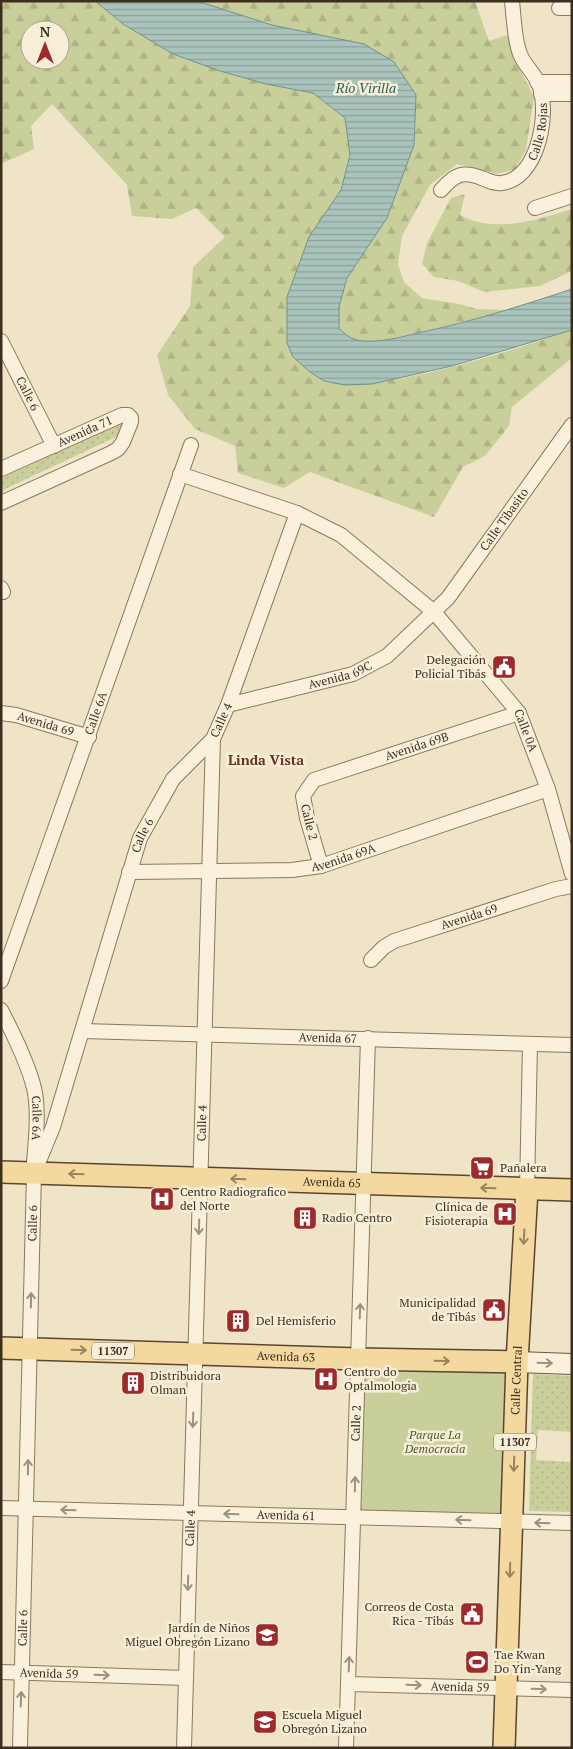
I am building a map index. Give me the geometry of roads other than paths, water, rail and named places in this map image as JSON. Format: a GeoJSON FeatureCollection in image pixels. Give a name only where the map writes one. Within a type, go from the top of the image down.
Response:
{"type":"FeatureCollection","features":[{"type":"Feature","properties":{"kind":"main road","name":"Avenida 65"},"geometry":{"type":"LineString","coordinates":[[1,1172],[572,1190]]}},
{"type":"Feature","properties":{"kind":"main road","name":"Calle Central"},"geometry":{"type":"LineString","coordinates":[[504,1748],[518,1362],[527,1189]]}},
{"type":"Feature","properties":{"kind":"main road","name":"Avenida 63"},"geometry":{"type":"LineString","coordinates":[[1,1348],[572,1364]]}},
{"type":"Feature","properties":{"kind":"street","name":"Calle Rojas"},"geometry":{"type":"LineString","coordinates":[[441,190],[450,180],[462,174],[476,175],[499,184],[511,181],[520,176],[530,162],[541,132],[543,109],[539,88],[520,55],[512,1]]}},
{"type":"Feature","properties":{"kind":"street"},"geometry":{"type":"LineString","coordinates":[[539,88],[572,82]]}},
{"type":"Feature","properties":{"kind":"street"},"geometry":{"type":"LineString","coordinates":[[539,88],[572,94]]}},
{"type":"Feature","properties":{"kind":"street"},"geometry":{"type":"LineString","coordinates":[[535,208],[572,196]]}},
{"type":"Feature","properties":{"kind":"street","name":"Calle 6"},"geometry":{"type":"LineString","coordinates":[[1,341],[54,446]]}},
{"type":"Feature","properties":{"kind":"street","name":"Avenida 71"},"geometry":{"type":"LineString","coordinates":[[1,469],[122,415],[128,415],[131,418],[131,422],[118,449],[1,503]]}},
{"type":"Feature","properties":{"kind":"street","name":"Calle Tibasito"},"geometry":{"type":"LineString","coordinates":[[434,612],[448,598],[467,573],[572,425]]}},
{"type":"Feature","properties":{"kind":"street","name":"Calle 6A"},"geometry":{"type":"LineString","coordinates":[[1,981],[191,446]]}},
{"type":"Feature","properties":{"kind":"street"},"geometry":{"type":"LineString","coordinates":[[180,474],[297,513],[341,535],[434,612]]}},
{"type":"Feature","properties":{"kind":"street","name":"Calle 4"},"geometry":{"type":"LineString","coordinates":[[184,1748],[213,739],[228,705],[297,513]]}},
{"type":"Feature","properties":{"kind":"street","name":"Avenida 69C"},"geometry":{"type":"LineString","coordinates":[[228,705],[354,674],[387,656],[434,612]]}},
{"type":"Feature","properties":{"kind":"street","name":"Calle 0A"},"geometry":{"type":"LineString","coordinates":[[434,612],[519,713],[548,789],[572,874]]}},
{"type":"Feature","properties":{"kind":"street","name":"Avenida 69"},"geometry":{"type":"LineString","coordinates":[[1,713],[16,715],[89,737]]}},
{"type":"Feature","properties":{"kind":"street","name":"Avenida 69B"},"geometry":{"type":"LineString","coordinates":[[314,780],[519,713]]}},
{"type":"Feature","properties":{"kind":"street","name":"Calle 6"},"geometry":{"type":"LineString","coordinates":[[20,1748],[34,1173],[53,1127],[140,838],[172,779],[213,739]]}},
{"type":"Feature","properties":{"kind":"street","name":"Calle 2"},"geometry":{"type":"LineString","coordinates":[[314,780],[303,796],[307,818],[321,866]]}},
{"type":"Feature","properties":{"kind":"street","name":"Avenida 69A"},"geometry":{"type":"LineString","coordinates":[[129,872],[292,870],[321,866],[548,789]]}},
{"type":"Feature","properties":{"kind":"street","name":"Avenida 69"},"geometry":{"type":"LineString","coordinates":[[371,960],[384,947],[394,941],[556,889],[572,886]]}},
{"type":"Feature","properties":{"kind":"street","name":"Calle 6A"},"geometry":{"type":"LineString","coordinates":[[1,1010],[12,1030],[34,1089],[36,1126],[34,1173]]}},
{"type":"Feature","properties":{"kind":"street","name":"Avenida 67"},"geometry":{"type":"LineString","coordinates":[[83,1031],[572,1045]]}},
{"type":"Feature","properties":{"kind":"street","name":"Calle 2"},"geometry":{"type":"LineString","coordinates":[[346,1748],[365,1184],[368,1038]]}},
{"type":"Feature","properties":{"kind":"street","name":"Calle Central"},"geometry":{"type":"LineString","coordinates":[[527,1189],[530,1044]]}},
{"type":"Feature","properties":{"kind":"street"},"geometry":{"type":"LineString","coordinates":[[36,1126],[53,1127]]}},
{"type":"Feature","properties":{"kind":"street","name":"Avenida 61"},"geometry":{"type":"LineString","coordinates":[[1,1508],[572,1523]]}},
{"type":"Feature","properties":{"kind":"street","name":"Avenida 59"},"geometry":{"type":"LineString","coordinates":[[1,1672],[186,1678]]}},
{"type":"Feature","properties":{"kind":"street","name":"Avenida 59"},"geometry":{"type":"LineString","coordinates":[[348,1684],[572,1690]]}},
{"type":"Feature","properties":{"kind":"water","name":"Río Virilla"},"geometry":{"type":"Polygon","coordinates":[[[95,1],[197,1],[272,25],[364,44],[394,62],[416,95],[414,145],[387,218],[347,278],[339,307],[339,328],[347,336],[365,341],[399,338],[476,319],[572,289],[572,330],[452,366],[372,384],[345,385],[324,381],[310,372],[293,357],[287,343],[287,297],[309,237],[341,190],[350,155],[345,118],[313,93],[266,84],[220,71],[173,54],[123,24],[95,1]]]}},
{"type":"Feature","properties":{"kind":"place","name":"Delegación Policial Tibás"},"geometry":{"type":"Point","coordinates":[504,667]}},
{"type":"Feature","properties":{"kind":"place","name":"Pañalera"},"geometry":{"type":"Point","coordinates":[482,1168]}},
{"type":"Feature","properties":{"kind":"place","name":"Centro Radiografico del Norte"},"geometry":{"type":"Point","coordinates":[162,1199]}},
{"type":"Feature","properties":{"kind":"place","name":"Clínica de Fisioterapia"},"geometry":{"type":"Point","coordinates":[505,1214]}},
{"type":"Feature","properties":{"kind":"place","name":"Radio Centro"},"geometry":{"type":"Point","coordinates":[305,1218]}},
{"type":"Feature","properties":{"kind":"place","name":"Municipalidad de Tibás"},"geometry":{"type":"Point","coordinates":[494,1310]}},
{"type":"Feature","properties":{"kind":"place","name":"Del Hemisferio"},"geometry":{"type":"Point","coordinates":[238,1321]}},
{"type":"Feature","properties":{"kind":"place","name":"Centro do Optalmologia"},"geometry":{"type":"Point","coordinates":[326,1379]}},
{"type":"Feature","properties":{"kind":"place","name":"Distribuidora Olman"},"geometry":{"type":"Point","coordinates":[133,1383]}},
{"type":"Feature","properties":{"kind":"place","name":"Correos de Costa Rica - Tibás"},"geometry":{"type":"Point","coordinates":[472,1614]}},
{"type":"Feature","properties":{"kind":"place","name":"Jardín de Niños Miguel Obregón Lizano"},"geometry":{"type":"Point","coordinates":[267,1635]}},
{"type":"Feature","properties":{"kind":"place","name":"Tae Kwan Do Yin-Yang"},"geometry":{"type":"Point","coordinates":[477,1662]}},
{"type":"Feature","properties":{"kind":"place","name":"Escuela Miguel Obregón Lizano"},"geometry":{"type":"Point","coordinates":[265,1722]}},
{"type":"Feature","properties":{"kind":"district","name":"Linda Vista"},"geometry":{"type":"Point","coordinates":[266,760]}},
{"type":"Feature","properties":{"kind":"park label","name":"Parque La Democracia"},"geometry":{"type":"Point","coordinates":[435,1442]}}]}
